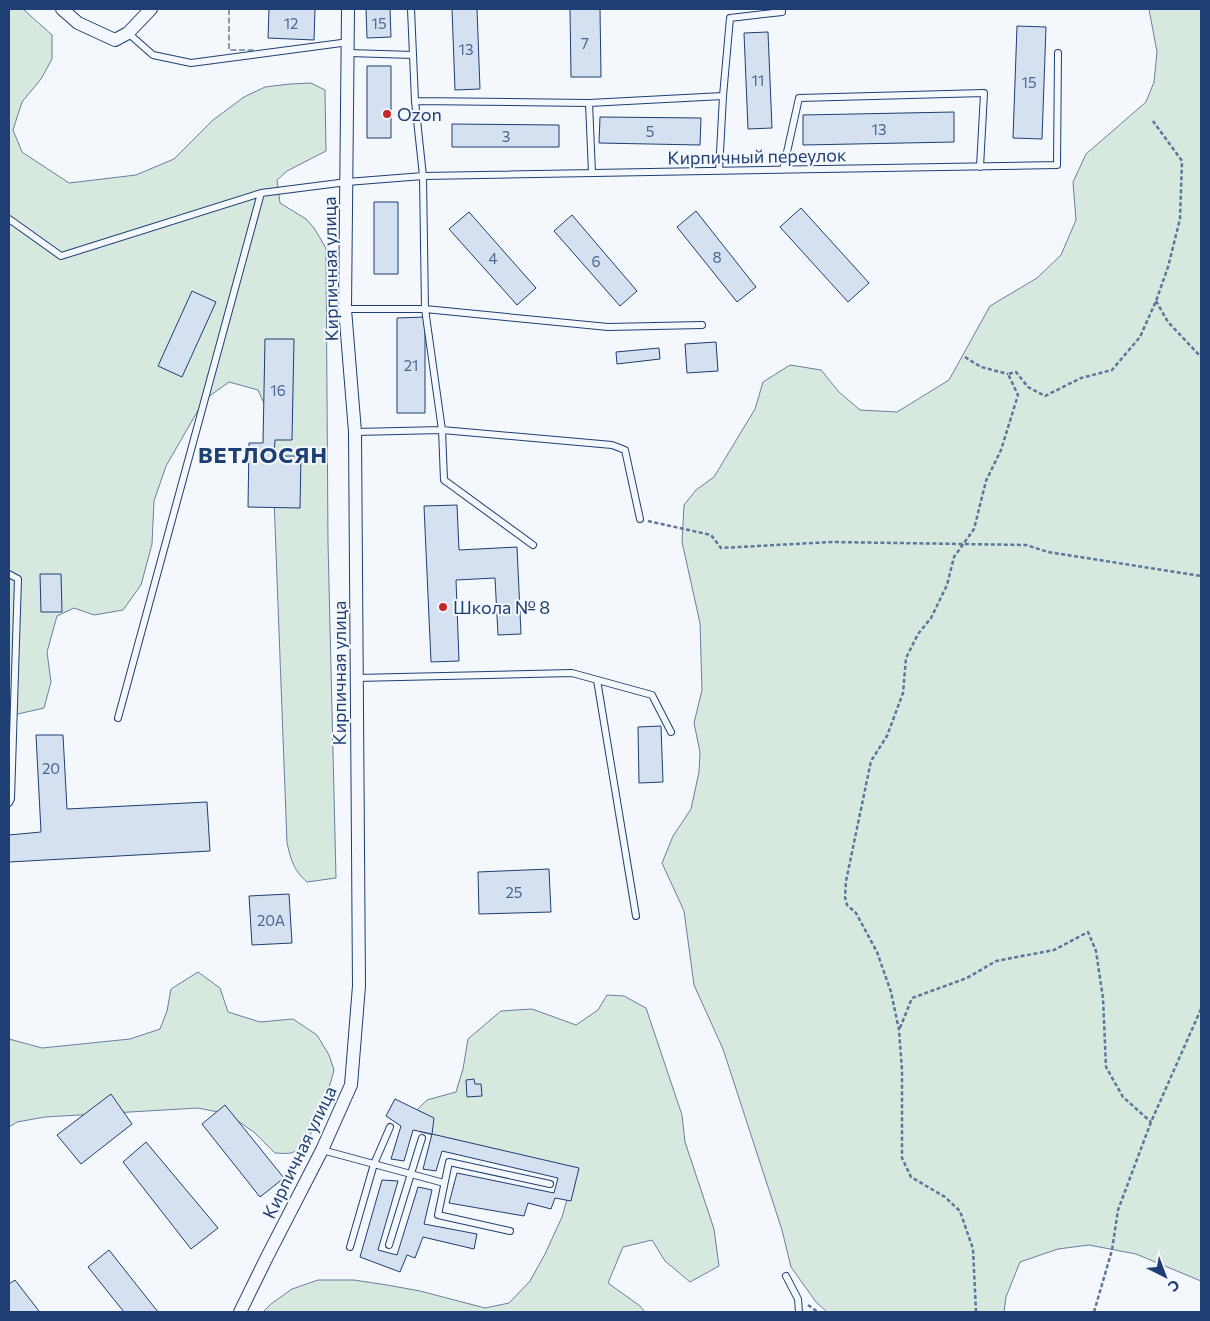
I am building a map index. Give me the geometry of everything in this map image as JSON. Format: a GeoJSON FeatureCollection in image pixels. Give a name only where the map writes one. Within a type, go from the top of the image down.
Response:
{"type":"FeatureCollection","features":[{"type":"Feature","properties":{"kind":"street"},"geometry":{"type":"LineString","coordinates":[[62,9],[78,23],[114,40],[128,33],[151,9]]}},
{"type":"Feature","properties":{"kind":"street","name":"Кирпичная улица"},"geometry":{"type":"LineString","coordinates":[[240,1312],[322,1150],[351,1085],[359,986],[355,432],[346,309],[348,9]]}},
{"type":"Feature","properties":{"kind":"lane"},"geometry":{"type":"LineString","coordinates":[[411,9],[415,101],[423,176],[425,309],[442,430],[444,480],[533,545]]}},
{"type":"Feature","properties":{"kind":"lane"},"geometry":{"type":"LineString","coordinates":[[719,171],[730,18],[782,12],[782,9]]}},
{"type":"Feature","properties":{"kind":"lane"},"geometry":{"type":"LineString","coordinates":[[128,33],[153,55],[191,63],[349,48],[413,55]]}},
{"type":"Feature","properties":{"kind":"lane","name":"Кирпичный переулок"},"geometry":{"type":"LineString","coordinates":[[9,218],[61,256],[261,193],[347,182],[423,176],[1056,165],[1058,54]]}},
{"type":"Feature","properties":{"kind":"lane"},"geometry":{"type":"LineString","coordinates":[[783,170],[799,98],[984,93],[980,167]]}},
{"type":"Feature","properties":{"kind":"lane"},"geometry":{"type":"LineString","coordinates":[[415,101],[589,102],[723,96]]}},
{"type":"Feature","properties":{"kind":"lane"},"geometry":{"type":"LineString","coordinates":[[589,102],[592,173]]}},
{"type":"Feature","properties":{"kind":"lane"},"geometry":{"type":"LineString","coordinates":[[118,718],[261,193]]}},
{"type":"Feature","properties":{"kind":"lane"},"geometry":{"type":"LineString","coordinates":[[346,309],[425,309],[608,326],[702,325]]}},
{"type":"Feature","properties":{"kind":"lane"},"geometry":{"type":"LineString","coordinates":[[355,432],[442,430],[612,445],[625,450],[640,520]]}},
{"type":"Feature","properties":{"kind":"lane"},"geometry":{"type":"LineString","coordinates":[[9,574],[18,579],[11,799],[9,803]]}},
{"type":"Feature","properties":{"kind":"lane"},"geometry":{"type":"LineString","coordinates":[[356,678],[572,673],[652,695],[671,732]]}},
{"type":"Feature","properties":{"kind":"lane"},"geometry":{"type":"LineString","coordinates":[[597,680],[636,916]]}},
{"type":"Feature","properties":{"kind":"lane"},"geometry":{"type":"LineString","coordinates":[[350,1247],[374,1164],[390,1127]]}},
{"type":"Feature","properties":{"kind":"lane"},"geometry":{"type":"LineString","coordinates":[[390,1245],[422,1138]]}},
{"type":"Feature","properties":{"kind":"lane"},"geometry":{"type":"LineString","coordinates":[[322,1150],[444,1183]]}},
{"type":"Feature","properties":{"kind":"lane"},"geometry":{"type":"LineString","coordinates":[[510,1231],[438,1215],[449,1162],[550,1184]]}},
{"type":"Feature","properties":{"kind":"lane"},"geometry":{"type":"LineString","coordinates":[[786,1276],[798,1299],[799,1312]]}},
{"type":"Feature","properties":{"kind":"path"},"geometry":{"type":"LineString","coordinates":[[965,357],[981,367],[1008,374],[1016,372],[1028,387],[1045,396],[1081,378],[1112,370],[1140,337],[1156,301],[1168,266],[1180,219],[1182,161],[1153,121]]}},
{"type":"Feature","properties":{"kind":"path"},"geometry":{"type":"LineString","coordinates":[[1156,301],[1168,322],[1201,357]]}},
{"type":"Feature","properties":{"kind":"path"},"geometry":{"type":"LineString","coordinates":[[976,1312],[973,1249],[960,1211],[944,1197],[911,1177],[902,1158],[902,1070],[899,1030],[891,992],[877,952],[856,913],[847,905],[845,898],[846,881],[871,761],[887,736],[903,692],[906,658],[918,634],[931,618],[946,585],[954,557],[974,529],[986,481],[1002,450],[1018,394],[1008,374]]}},
{"type":"Feature","properties":{"kind":"path"},"geometry":{"type":"LineString","coordinates":[[640,520],[711,535],[722,548],[831,542],[1026,545],[1048,552],[1201,576]]}},
{"type":"Feature","properties":{"kind":"path"},"geometry":{"type":"LineString","coordinates":[[899,1030],[912,998],[967,978],[996,961],[1054,950],[1088,932],[1096,951],[1102,989],[1106,1067],[1123,1097],[1151,1122]]}},
{"type":"Feature","properties":{"kind":"path"},"geometry":{"type":"LineString","coordinates":[[1094,1312],[1112,1250],[1118,1210],[1151,1122],[1201,1009]]}},
{"type":"Feature","properties":{"kind":"shaded area"},"geometry":{"type":"Polygon","coordinates":[[[9,9],[23,9],[52,35],[52,59],[41,79],[22,102],[13,130],[22,152],[69,183],[136,175],[174,159],[213,120],[244,97],[265,87],[311,83],[325,90],[326,151],[287,171],[277,180],[280,203],[306,219],[326,248],[328,542],[336,878],[307,882],[294,865],[287,843],[271,419],[258,390],[229,382],[204,400],[166,466],[154,501],[152,544],[141,585],[123,610],[94,615],[74,608],[57,616],[47,652],[51,682],[44,708],[9,716],[9,9]]]}},
{"type":"Feature","properties":{"kind":"shaded area"},"geometry":{"type":"Polygon","coordinates":[[[1149,9],[1201,9],[1201,1281],[1136,1254],[1089,1245],[1058,1249],[1020,1262],[1006,1297],[1004,1312],[827,1312],[816,1302],[791,1267],[782,1230],[723,1049],[694,985],[684,911],[662,863],[673,836],[691,809],[699,772],[700,752],[694,723],[702,690],[700,623],[682,542],[684,505],[696,490],[714,477],[755,409],[763,382],[790,365],[821,370],[839,392],[860,410],[897,412],[949,380],[990,306],[1037,278],[1061,255],[1076,220],[1073,182],[1086,154],[1146,102],[1154,82],[1157,52],[1149,9]]]}},
{"type":"Feature","properties":{"kind":"shaded area"},"geometry":{"type":"Polygon","coordinates":[[[198,972],[220,988],[228,1012],[260,1022],[293,1019],[317,1035],[329,1055],[334,1070],[327,1094],[312,1131],[299,1149],[291,1153],[275,1153],[255,1133],[228,1114],[198,1108],[45,1117],[17,1122],[9,1127],[9,1039],[42,1048],[130,1039],[160,1029],[167,1011],[171,989],[198,972]]]}},
{"type":"Feature","properties":{"kind":"shaded area"},"geometry":{"type":"Polygon","coordinates":[[[607,995],[624,996],[646,1008],[682,1115],[685,1142],[714,1229],[719,1266],[690,1282],[665,1261],[652,1240],[623,1247],[608,1283],[640,1306],[645,1312],[263,1312],[292,1289],[318,1280],[354,1280],[387,1285],[420,1291],[485,1308],[509,1303],[530,1281],[545,1254],[562,1217],[570,1189],[557,1172],[452,1139],[420,1132],[416,1111],[427,1100],[456,1092],[463,1069],[468,1039],[501,1011],[532,1009],[576,1025],[598,1010],[607,995]]]}},
{"type":"Feature","properties":{"kind":"building"},"geometry":{"type":"Polygon","coordinates":[[[269,9],[315,9],[314,40],[268,38],[269,9]]]}},
{"type":"Feature","properties":{"kind":"building"},"geometry":{"type":"Polygon","coordinates":[[[366,9],[390,9],[391,37],[367,38],[366,9]]]}},
{"type":"Feature","properties":{"kind":"building"},"geometry":{"type":"Polygon","coordinates":[[[452,9],[477,9],[480,89],[455,90],[452,9]]]}},
{"type":"Feature","properties":{"kind":"building"},"geometry":{"type":"Polygon","coordinates":[[[570,9],[600,9],[601,77],[571,77],[570,9]]]}},
{"type":"Feature","properties":{"kind":"building"},"geometry":{"type":"Polygon","coordinates":[[[1017,26],[1046,27],[1042,139],[1013,138],[1017,26]]]}},
{"type":"Feature","properties":{"kind":"building"},"geometry":{"type":"Polygon","coordinates":[[[768,32],[772,128],[748,129],[744,33],[768,32]]]}},
{"type":"Feature","properties":{"kind":"building"},"geometry":{"type":"Polygon","coordinates":[[[367,66],[391,66],[391,138],[367,138],[367,66]]]}},
{"type":"Feature","properties":{"kind":"building"},"geometry":{"type":"Polygon","coordinates":[[[954,112],[954,142],[803,145],[803,115],[954,112]]]}},
{"type":"Feature","properties":{"kind":"building"},"geometry":{"type":"Polygon","coordinates":[[[600,117],[701,118],[700,145],[599,143],[600,117]]]}},
{"type":"Feature","properties":{"kind":"building"},"geometry":{"type":"Polygon","coordinates":[[[452,124],[559,125],[559,147],[452,147],[452,124]]]}},
{"type":"Feature","properties":{"kind":"building"},"geometry":{"type":"Polygon","coordinates":[[[374,202],[398,202],[398,274],[374,274],[374,202]]]}},
{"type":"Feature","properties":{"kind":"building"},"geometry":{"type":"Polygon","coordinates":[[[801,208],[869,283],[848,302],[780,227],[801,208]]]}},
{"type":"Feature","properties":{"kind":"building"},"geometry":{"type":"Polygon","coordinates":[[[696,211],[756,287],[737,302],[677,227],[696,211]]]}},
{"type":"Feature","properties":{"kind":"building"},"geometry":{"type":"Polygon","coordinates":[[[469,212],[536,288],[517,305],[449,229],[469,212]]]}},
{"type":"Feature","properties":{"kind":"building"},"geometry":{"type":"Polygon","coordinates":[[[572,215],[637,291],[620,306],[554,231],[572,215]]]}},
{"type":"Feature","properties":{"kind":"building"},"geometry":{"type":"Polygon","coordinates":[[[192,291],[216,302],[182,377],[158,366],[192,291]]]}},
{"type":"Feature","properties":{"kind":"building"},"geometry":{"type":"Polygon","coordinates":[[[425,317],[425,413],[397,413],[397,318],[425,317]]]}},
{"type":"Feature","properties":{"kind":"building"},"geometry":{"type":"Polygon","coordinates":[[[265,339],[294,339],[292,440],[275,440],[274,456],[301,456],[300,508],[248,507],[249,443],[263,443],[265,339]]]}},
{"type":"Feature","properties":{"kind":"building"},"geometry":{"type":"Polygon","coordinates":[[[716,342],[718,371],[687,373],[685,344],[716,342]]]}},
{"type":"Feature","properties":{"kind":"building"},"geometry":{"type":"Polygon","coordinates":[[[659,348],[660,359],[617,364],[616,352],[659,348]]]}},
{"type":"Feature","properties":{"kind":"building","name":"Школа № 8"},"geometry":{"type":"Polygon","coordinates":[[[457,505],[459,550],[517,547],[521,634],[498,635],[495,578],[456,580],[459,661],[431,662],[424,506],[457,505]]]}},
{"type":"Feature","properties":{"kind":"building"},"geometry":{"type":"Polygon","coordinates":[[[40,574],[61,574],[62,612],[41,612],[40,574]]]}},
{"type":"Feature","properties":{"kind":"building"},"geometry":{"type":"Polygon","coordinates":[[[661,726],[663,782],[639,783],[638,727],[661,726]]]}},
{"type":"Feature","properties":{"kind":"building"},"geometry":{"type":"Polygon","coordinates":[[[36,735],[63,735],[67,809],[207,802],[210,851],[9,862],[9,835],[41,832],[36,735]]]}},
{"type":"Feature","properties":{"kind":"building"},"geometry":{"type":"Polygon","coordinates":[[[549,869],[551,912],[479,914],[478,872],[549,869]]]}},
{"type":"Feature","properties":{"kind":"building"},"geometry":{"type":"Polygon","coordinates":[[[289,894],[292,943],[252,945],[249,896],[289,894]]]}},
{"type":"Feature","properties":{"kind":"building"},"geometry":{"type":"Polygon","coordinates":[[[474,1079],[475,1084],[481,1084],[482,1096],[467,1097],[466,1080],[474,1079]]]}},
{"type":"Feature","properties":{"kind":"building"},"geometry":{"type":"Polygon","coordinates":[[[111,1094],[132,1124],[81,1164],[57,1135],[111,1094]]]}},
{"type":"Feature","properties":{"kind":"building"},"geometry":{"type":"Polygon","coordinates":[[[395,1099],[434,1118],[432,1134],[413,1130],[404,1161],[391,1159],[401,1126],[386,1116],[395,1099]]]}},
{"type":"Feature","properties":{"kind":"building"},"geometry":{"type":"Polygon","coordinates":[[[225,1105],[284,1178],[260,1197],[202,1124],[225,1105]]]}},
{"type":"Feature","properties":{"kind":"building"},"geometry":{"type":"Polygon","coordinates":[[[432,1134],[579,1168],[571,1201],[555,1198],[551,1209],[528,1203],[524,1216],[449,1203],[457,1173],[554,1193],[558,1178],[442,1151],[436,1171],[423,1169],[432,1134]]]}},
{"type":"Feature","properties":{"kind":"building"},"geometry":{"type":"Polygon","coordinates":[[[146,1142],[218,1228],[191,1249],[123,1162],[146,1142]]]}},
{"type":"Feature","properties":{"kind":"building"},"geometry":{"type":"Polygon","coordinates":[[[382,1180],[398,1181],[378,1250],[397,1255],[418,1187],[432,1190],[424,1224],[477,1234],[474,1249],[423,1237],[415,1258],[407,1255],[400,1272],[360,1257],[382,1180]]]}},
{"type":"Feature","properties":{"kind":"building"},"geometry":{"type":"Polygon","coordinates":[[[109,1250],[158,1312],[124,1312],[88,1267],[109,1250]]]}},
{"type":"Feature","properties":{"kind":"building"},"geometry":{"type":"Polygon","coordinates":[[[15,1280],[39,1311],[9,1312],[9,1284],[15,1280]]]}},
{"type":"Feature","properties":{"kind":"fence"},"geometry":{"type":"LineString","coordinates":[[229,9],[229,50],[256,50]]}},
{"type":"Feature","properties":{"kind":"place","name":"Ozon"},"geometry":{"type":"Point","coordinates":[387,114]}},
{"type":"Feature","properties":{"kind":"place","name":"Школа № 8"},"geometry":{"type":"Point","coordinates":[443,607]}},
{"type":"Feature","properties":{"kind":"district","name":"ВЕТЛОСЯН"},"geometry":{"type":"Point","coordinates":[263,454]}}]}
